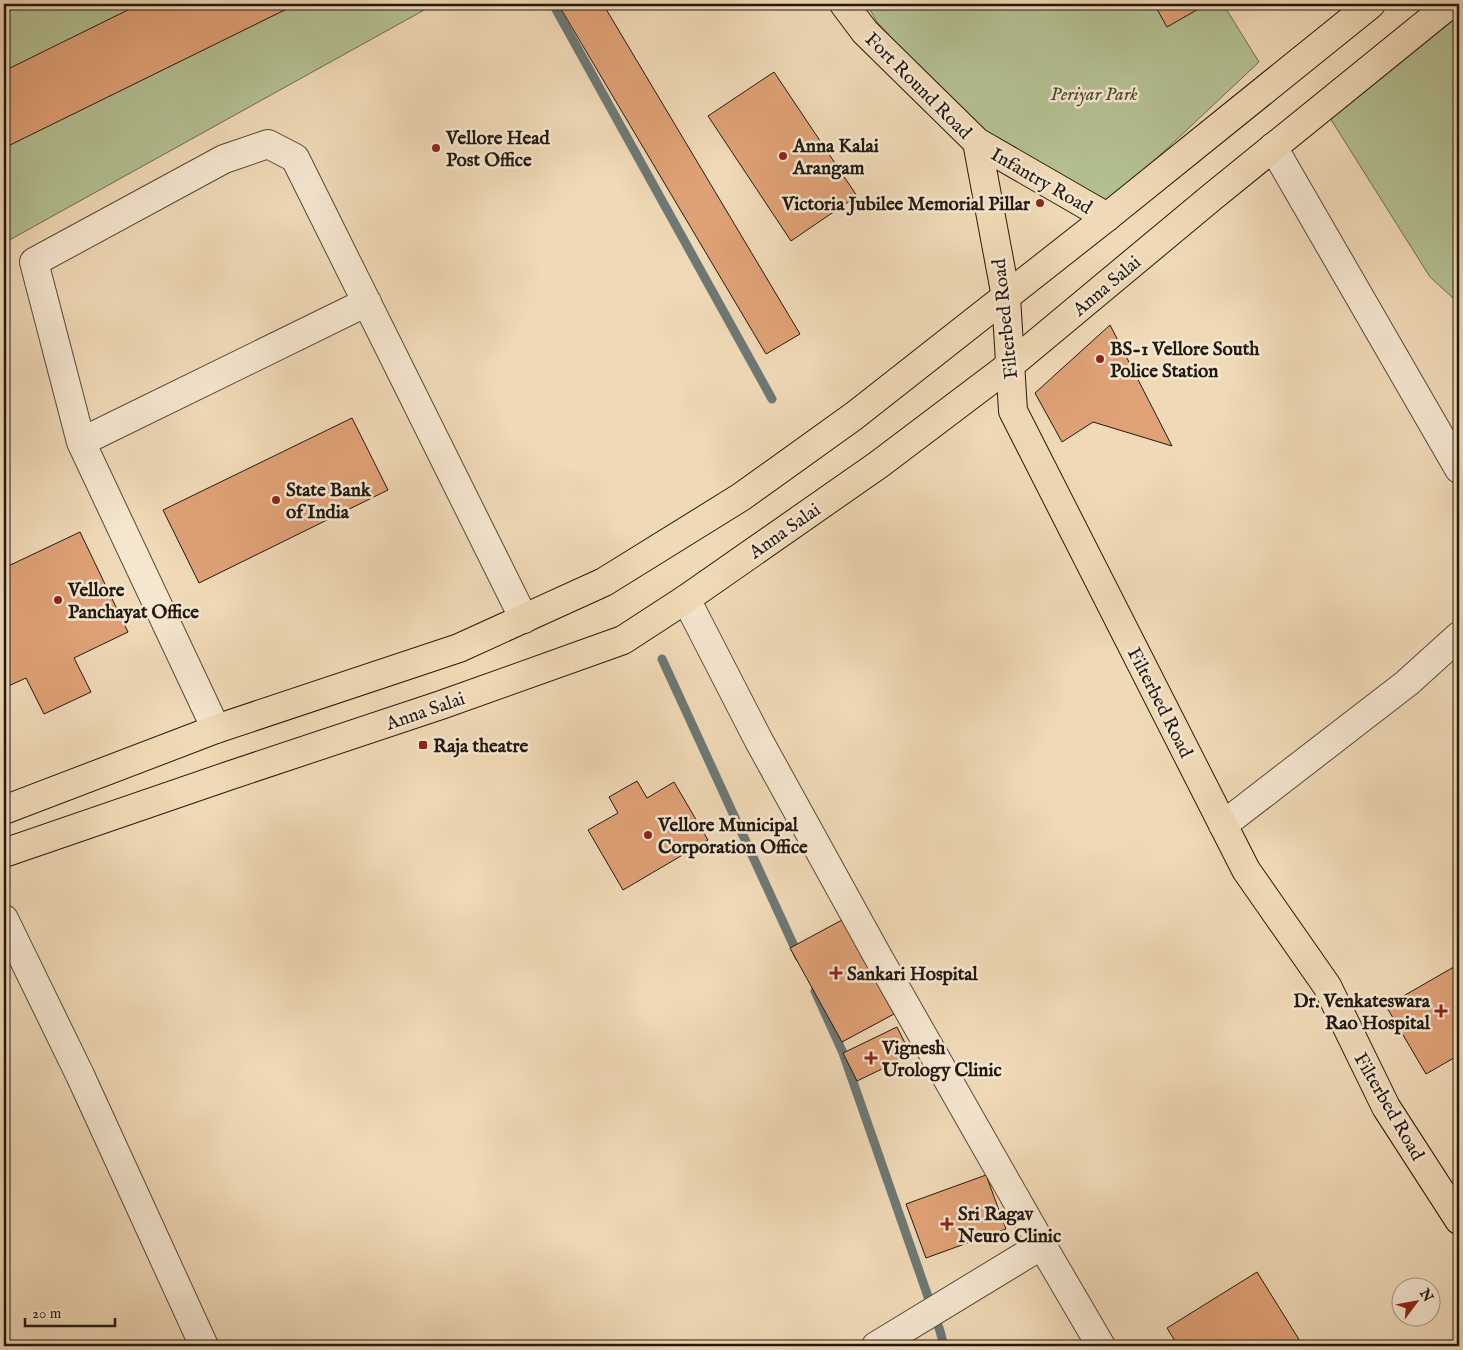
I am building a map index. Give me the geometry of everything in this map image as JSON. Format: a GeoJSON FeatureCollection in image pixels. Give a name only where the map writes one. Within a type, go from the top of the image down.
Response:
{"type":"FeatureCollection","features":[{"type":"Feature","properties":{"kind":"main road","name":"Fort Round Road"},"geometry":{"type":"LineString","coordinates":[[844,4],[865,32],[977,142]]}},
{"type":"Feature","properties":{"kind":"main road"},"geometry":{"type":"LineString","coordinates":[[4,810],[216,729],[459,648],[604,582],[741,496],[854,416],[1107,217],[1371,4]]}},
{"type":"Feature","properties":{"kind":"main road","name":"Anna Salai"},"geometry":{"type":"LineString","coordinates":[[4,854],[218,779],[441,706],[622,640],[686,599],[878,465],[1009,366],[1273,147],[1450,4]]}},
{"type":"Feature","properties":{"kind":"main road","name":"Infantry Road"},"geometry":{"type":"LineString","coordinates":[[977,142],[1107,217]]}},
{"type":"Feature","properties":{"kind":"main road","name":"Filterbed Road"},"geometry":{"type":"LineString","coordinates":[[977,142],[1006,297],[1013,411],[1246,870],[1327,986],[1386,1107],[1459,1220]]}},
{"type":"Feature","properties":{"kind":"street"},"geometry":{"type":"LineString","coordinates":[[216,729],[81,442],[34,262],[224,159],[268,144],[295,158],[524,619]]}},
{"type":"Feature","properties":{"kind":"street"},"geometry":{"type":"LineString","coordinates":[[1273,147],[1459,469]]}},
{"type":"Feature","properties":{"kind":"street"},"geometry":{"type":"LineString","coordinates":[[81,442],[367,302]]}},
{"type":"Feature","properties":{"kind":"street"},"geometry":{"type":"LineString","coordinates":[[686,599],[778,776],[877,955],[1101,1346]]}},
{"type":"Feature","properties":{"kind":"street"},"geometry":{"type":"LineString","coordinates":[[1223,825],[1407,682],[1459,636]]}},
{"type":"Feature","properties":{"kind":"street"},"geometry":{"type":"LineString","coordinates":[[4,919],[80,1075],[204,1346]]}},
{"type":"Feature","properties":{"kind":"street"},"geometry":{"type":"LineString","coordinates":[[876,1346],[1042,1245]]}},
{"type":"Feature","properties":{"kind":"green space"},"geometry":{"type":"Polygon","coordinates":[[[4,4],[435,4],[4,243],[4,4]]]}},
{"type":"Feature","properties":{"kind":"green space","name":"Periyar Park"},"geometry":{"type":"Polygon","coordinates":[[[867,4],[1223,4],[1259,62],[1107,205],[979,131],[877,22],[867,4]]]}},
{"type":"Feature","properties":{"kind":"green space"},"geometry":{"type":"Polygon","coordinates":[[[1459,9],[1459,295],[1453,298],[1430,277],[1330,118],[1459,9]]]}},
{"type":"Feature","properties":{"kind":"building"},"geometry":{"type":"Polygon","coordinates":[[[140,4],[297,4],[4,148],[4,71],[140,4]]]}},
{"type":"Feature","properties":{"kind":"building"},"geometry":{"type":"Polygon","coordinates":[[[558,4],[603,4],[800,334],[766,354],[558,4]]]}},
{"type":"Feature","properties":{"kind":"building"},"geometry":{"type":"Polygon","coordinates":[[[1154,4],[1207,4],[1167,27],[1154,4]]]}},
{"type":"Feature","properties":{"kind":"building","name":"Anna Kalai Arangam"},"geometry":{"type":"Polygon","coordinates":[[[774,72],[857,196],[791,241],[708,116],[774,72]]]}},
{"type":"Feature","properties":{"kind":"building","name":"BS-1 Vellore South Police Station"},"geometry":{"type":"Polygon","coordinates":[[[1110,325],[1172,446],[1093,422],[1062,442],[1035,393],[1110,325]]]}},
{"type":"Feature","properties":{"kind":"building","name":"State Bank of India"},"geometry":{"type":"Polygon","coordinates":[[[352,418],[388,490],[199,583],[163,510],[352,418]]]}},
{"type":"Feature","properties":{"kind":"building","name":"Vellore Panchayat Office"},"geometry":{"type":"Polygon","coordinates":[[[80,532],[128,632],[74,658],[91,692],[44,714],[26,678],[4,688],[4,568],[80,532]]]}},
{"type":"Feature","properties":{"kind":"building","name":"Vellore Municipal Corporation Office"},"geometry":{"type":"Polygon","coordinates":[[[637,781],[647,798],[674,782],[708,840],[623,890],[588,830],[618,813],[609,797],[637,781]]]}},
{"type":"Feature","properties":{"kind":"building"},"geometry":{"type":"Polygon","coordinates":[[[842,920],[894,1014],[842,1042],[790,948],[842,920]]]}},
{"type":"Feature","properties":{"kind":"building"},"geometry":{"type":"Polygon","coordinates":[[[1459,964],[1459,1055],[1426,1074],[1386,1006],[1459,964]]]}},
{"type":"Feature","properties":{"kind":"building"},"geometry":{"type":"Polygon","coordinates":[[[897,1027],[911,1055],[857,1081],[843,1053],[897,1027]]]}},
{"type":"Feature","properties":{"kind":"building"},"geometry":{"type":"Polygon","coordinates":[[[986,1175],[1006,1229],[926,1258],[906,1204],[986,1175]]]}},
{"type":"Feature","properties":{"kind":"building"},"geometry":{"type":"Polygon","coordinates":[[[1257,1272],[1303,1346],[1178,1346],[1167,1328],[1257,1272]]]}},
{"type":"Feature","properties":{"kind":"waterway"},"geometry":{"type":"LineString","coordinates":[[553,4],[772,399]]}},
{"type":"Feature","properties":{"kind":"waterway"},"geometry":{"type":"LineString","coordinates":[[662,659],[799,957]]}},
{"type":"Feature","properties":{"kind":"waterway"},"geometry":{"type":"LineString","coordinates":[[815,991],[843,1053],[944,1346]]}},
{"type":"Feature","properties":{"kind":"place","name":"Vellore Head Post Office"},"geometry":{"type":"Point","coordinates":[436,148]}},
{"type":"Feature","properties":{"kind":"place","name":"Anna Kalai Arangam"},"geometry":{"type":"Point","coordinates":[783,156]}},
{"type":"Feature","properties":{"kind":"place","name":"Victoria Jubilee Memorial Pillar"},"geometry":{"type":"Point","coordinates":[1040,203]}},
{"type":"Feature","properties":{"kind":"place","name":"BS-1 Vellore South Police Station"},"geometry":{"type":"Point","coordinates":[1100,359]}},
{"type":"Feature","properties":{"kind":"place","name":"State Bank of India"},"geometry":{"type":"Point","coordinates":[276,500]}},
{"type":"Feature","properties":{"kind":"place","name":"Vellore Panchayat Office"},"geometry":{"type":"Point","coordinates":[58,600]}},
{"type":"Feature","properties":{"kind":"place","name":"Raja theatre"},"geometry":{"type":"Point","coordinates":[423,745]}},
{"type":"Feature","properties":{"kind":"place","name":"Vellore Municipal Corporation Office"},"geometry":{"type":"Point","coordinates":[648,835]}},
{"type":"Feature","properties":{"kind":"place","name":"Sankari Hospital"},"geometry":{"type":"Point","coordinates":[836,973]}},
{"type":"Feature","properties":{"kind":"place","name":"Dr. Venkateswara Rao Hospital"},"geometry":{"type":"Point","coordinates":[1441,1011]}},
{"type":"Feature","properties":{"kind":"place","name":"Vignesh Urology Clinic"},"geometry":{"type":"Point","coordinates":[871,1058]}},
{"type":"Feature","properties":{"kind":"place","name":"Sri Ragav Neuro Clinic"},"geometry":{"type":"Point","coordinates":[947,1224]}}]}
